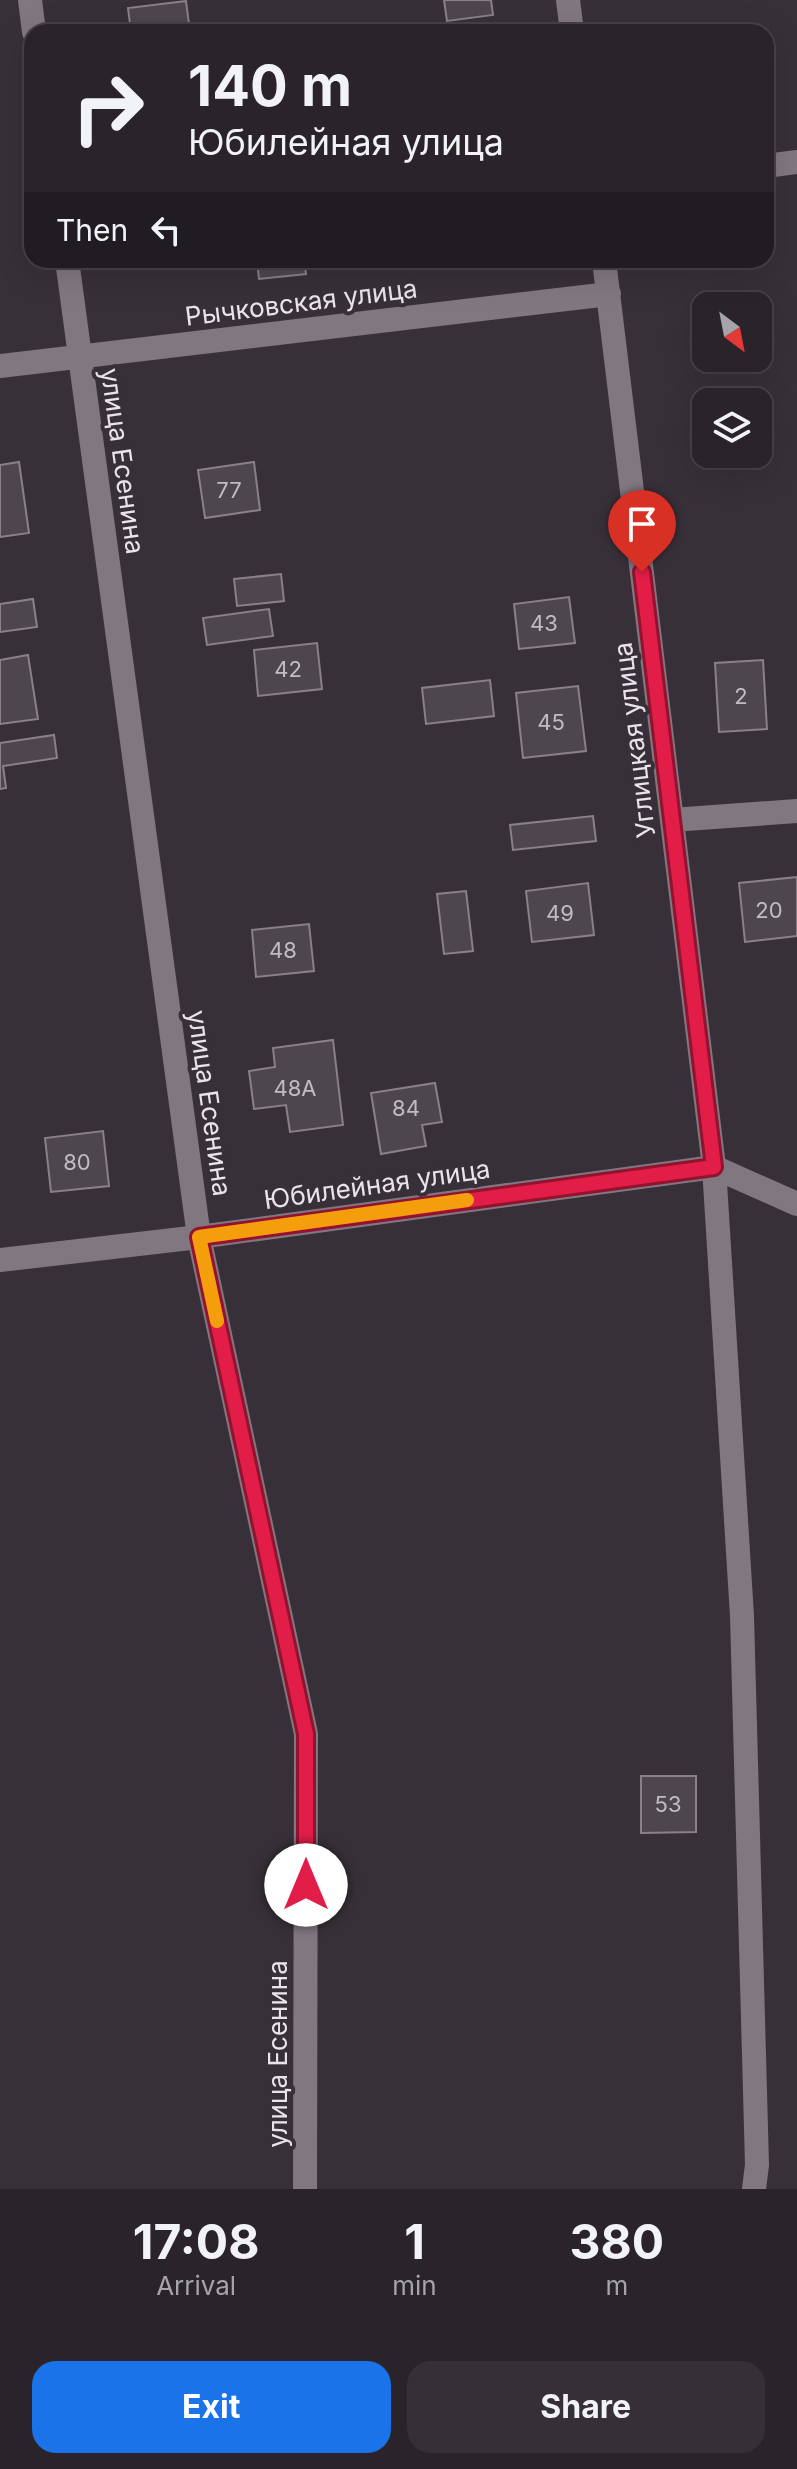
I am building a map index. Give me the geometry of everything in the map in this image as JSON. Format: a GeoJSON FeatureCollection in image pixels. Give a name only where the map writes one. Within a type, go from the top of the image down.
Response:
{"type":"FeatureCollection","features":[{"type":"Feature","properties":{"kind":"street"},"geometry":{"type":"LineString","coordinates":[[30,0],[33,24]]}},
{"type":"Feature","properties":{"kind":"street"},"geometry":{"type":"LineString","coordinates":[[568,0],[571,24]]}},
{"type":"Feature","properties":{"kind":"street"},"geometry":{"type":"LineString","coordinates":[[774,165],[797,162]]}},
{"type":"Feature","properties":{"kind":"street","name":"улица Есенина"},"geometry":{"type":"LineString","coordinates":[[68,268],[199,1237],[306,1734],[305,2189]]}},
{"type":"Feature","properties":{"kind":"street","name":"Углицкая улица"},"geometry":{"type":"LineString","coordinates":[[605,268],[714,1167],[742,1616],[757,2165],[754,2189]]}},
{"type":"Feature","properties":{"kind":"street","name":"Рычковская улица"},"geometry":{"type":"LineString","coordinates":[[0,366],[609,294]]}},
{"type":"Feature","properties":{"kind":"street"},"geometry":{"type":"LineString","coordinates":[[672,820],[797,811]]}},
{"type":"Feature","properties":{"kind":"street"},"geometry":{"type":"LineString","coordinates":[[714,1167],[797,1204]]}},
{"type":"Feature","properties":{"kind":"street","name":"Юбилейная улица"},"geometry":{"type":"LineString","coordinates":[[0,1260],[199,1237],[714,1167]]}},
{"type":"Feature","properties":{"kind":"building"},"geometry":{"type":"Polygon","coordinates":[[[444,0],[491,0],[493,15],[447,21],[444,0]]]}},
{"type":"Feature","properties":{"kind":"building"},"geometry":{"type":"Polygon","coordinates":[[[186,1],[189,24],[130,24],[128,8],[186,1]]]}},
{"type":"Feature","properties":{"kind":"building"},"geometry":{"type":"Polygon","coordinates":[[[258,268],[305,268],[306,274],[259,279],[258,268]]]}},
{"type":"Feature","properties":{"kind":"building"},"geometry":{"type":"Polygon","coordinates":[[[19,462],[29,533],[0,537],[0,465],[19,462]]]}},
{"type":"Feature","properties":{"kind":"building"},"geometry":{"type":"Polygon","coordinates":[[[254,462],[260,510],[205,518],[198,470],[254,462]]]}},
{"type":"Feature","properties":{"kind":"building"},"geometry":{"type":"Polygon","coordinates":[[[281,574],[284,601],[237,606],[234,579],[281,574]]]}},
{"type":"Feature","properties":{"kind":"building"},"geometry":{"type":"Polygon","coordinates":[[[569,597],[575,643],[519,649],[514,604],[569,597]]]}},
{"type":"Feature","properties":{"kind":"building"},"geometry":{"type":"Polygon","coordinates":[[[33,599],[37,627],[0,632],[0,604],[33,599]]]}},
{"type":"Feature","properties":{"kind":"building"},"geometry":{"type":"Polygon","coordinates":[[[269,609],[273,636],[207,645],[203,618],[269,609]]]}},
{"type":"Feature","properties":{"kind":"building"},"geometry":{"type":"Polygon","coordinates":[[[317,643],[322,689],[258,696],[254,650],[317,643]]]}},
{"type":"Feature","properties":{"kind":"building"},"geometry":{"type":"Polygon","coordinates":[[[28,655],[38,719],[0,724],[0,660],[28,655]]]}},
{"type":"Feature","properties":{"kind":"building"},"geometry":{"type":"Polygon","coordinates":[[[763,660],[767,729],[719,732],[715,663],[763,660]]]}},
{"type":"Feature","properties":{"kind":"building"},"geometry":{"type":"Polygon","coordinates":[[[490,680],[494,716],[426,724],[422,688],[490,680]]]}},
{"type":"Feature","properties":{"kind":"building"},"geometry":{"type":"Polygon","coordinates":[[[578,686],[586,751],[523,758],[516,693],[578,686]]]}},
{"type":"Feature","properties":{"kind":"building"},"geometry":{"type":"Polygon","coordinates":[[[54,735],[57,758],[3,766],[6,788],[0,789],[0,743],[54,735]]]}},
{"type":"Feature","properties":{"kind":"building"},"geometry":{"type":"Polygon","coordinates":[[[593,816],[596,841],[513,850],[510,825],[593,816]]]}},
{"type":"Feature","properties":{"kind":"building"},"geometry":{"type":"Polygon","coordinates":[[[797,877],[797,936],[745,942],[739,883],[797,877]]]}},
{"type":"Feature","properties":{"kind":"building"},"geometry":{"type":"Polygon","coordinates":[[[588,883],[594,935],[532,942],[526,891],[588,883]]]}},
{"type":"Feature","properties":{"kind":"building"},"geometry":{"type":"Polygon","coordinates":[[[466,891],[473,951],[444,954],[437,894],[466,891]]]}},
{"type":"Feature","properties":{"kind":"building"},"geometry":{"type":"Polygon","coordinates":[[[309,924],[314,971],[256,977],[252,930],[309,924]]]}},
{"type":"Feature","properties":{"kind":"building"},"geometry":{"type":"Polygon","coordinates":[[[333,1040],[343,1125],[290,1132],[286,1105],[254,1109],[249,1071],[275,1067],[273,1048],[333,1040]]]}},
{"type":"Feature","properties":{"kind":"building"},"geometry":{"type":"Polygon","coordinates":[[[435,1083],[442,1122],[422,1125],[426,1146],[381,1154],[371,1093],[435,1083]]]}},
{"type":"Feature","properties":{"kind":"building"},"geometry":{"type":"Polygon","coordinates":[[[103,1131],[109,1186],[51,1192],[45,1138],[103,1131]]]}},
{"type":"Feature","properties":{"kind":"building"},"geometry":{"type":"Polygon","coordinates":[[[641,1776],[696,1776],[696,1832],[641,1833],[641,1776]]]}},
{"type":"Feature","properties":{"kind":"slow traffic"},"geometry":{"type":"LineString","coordinates":[[217,1321],[199,1237],[467,1200]]}},
{"type":"Feature","properties":{"kind":"route"},"geometry":{"type":"LineString","coordinates":[[306,1885],[306,1734],[199,1237],[714,1167],[642,572]]}}]}
